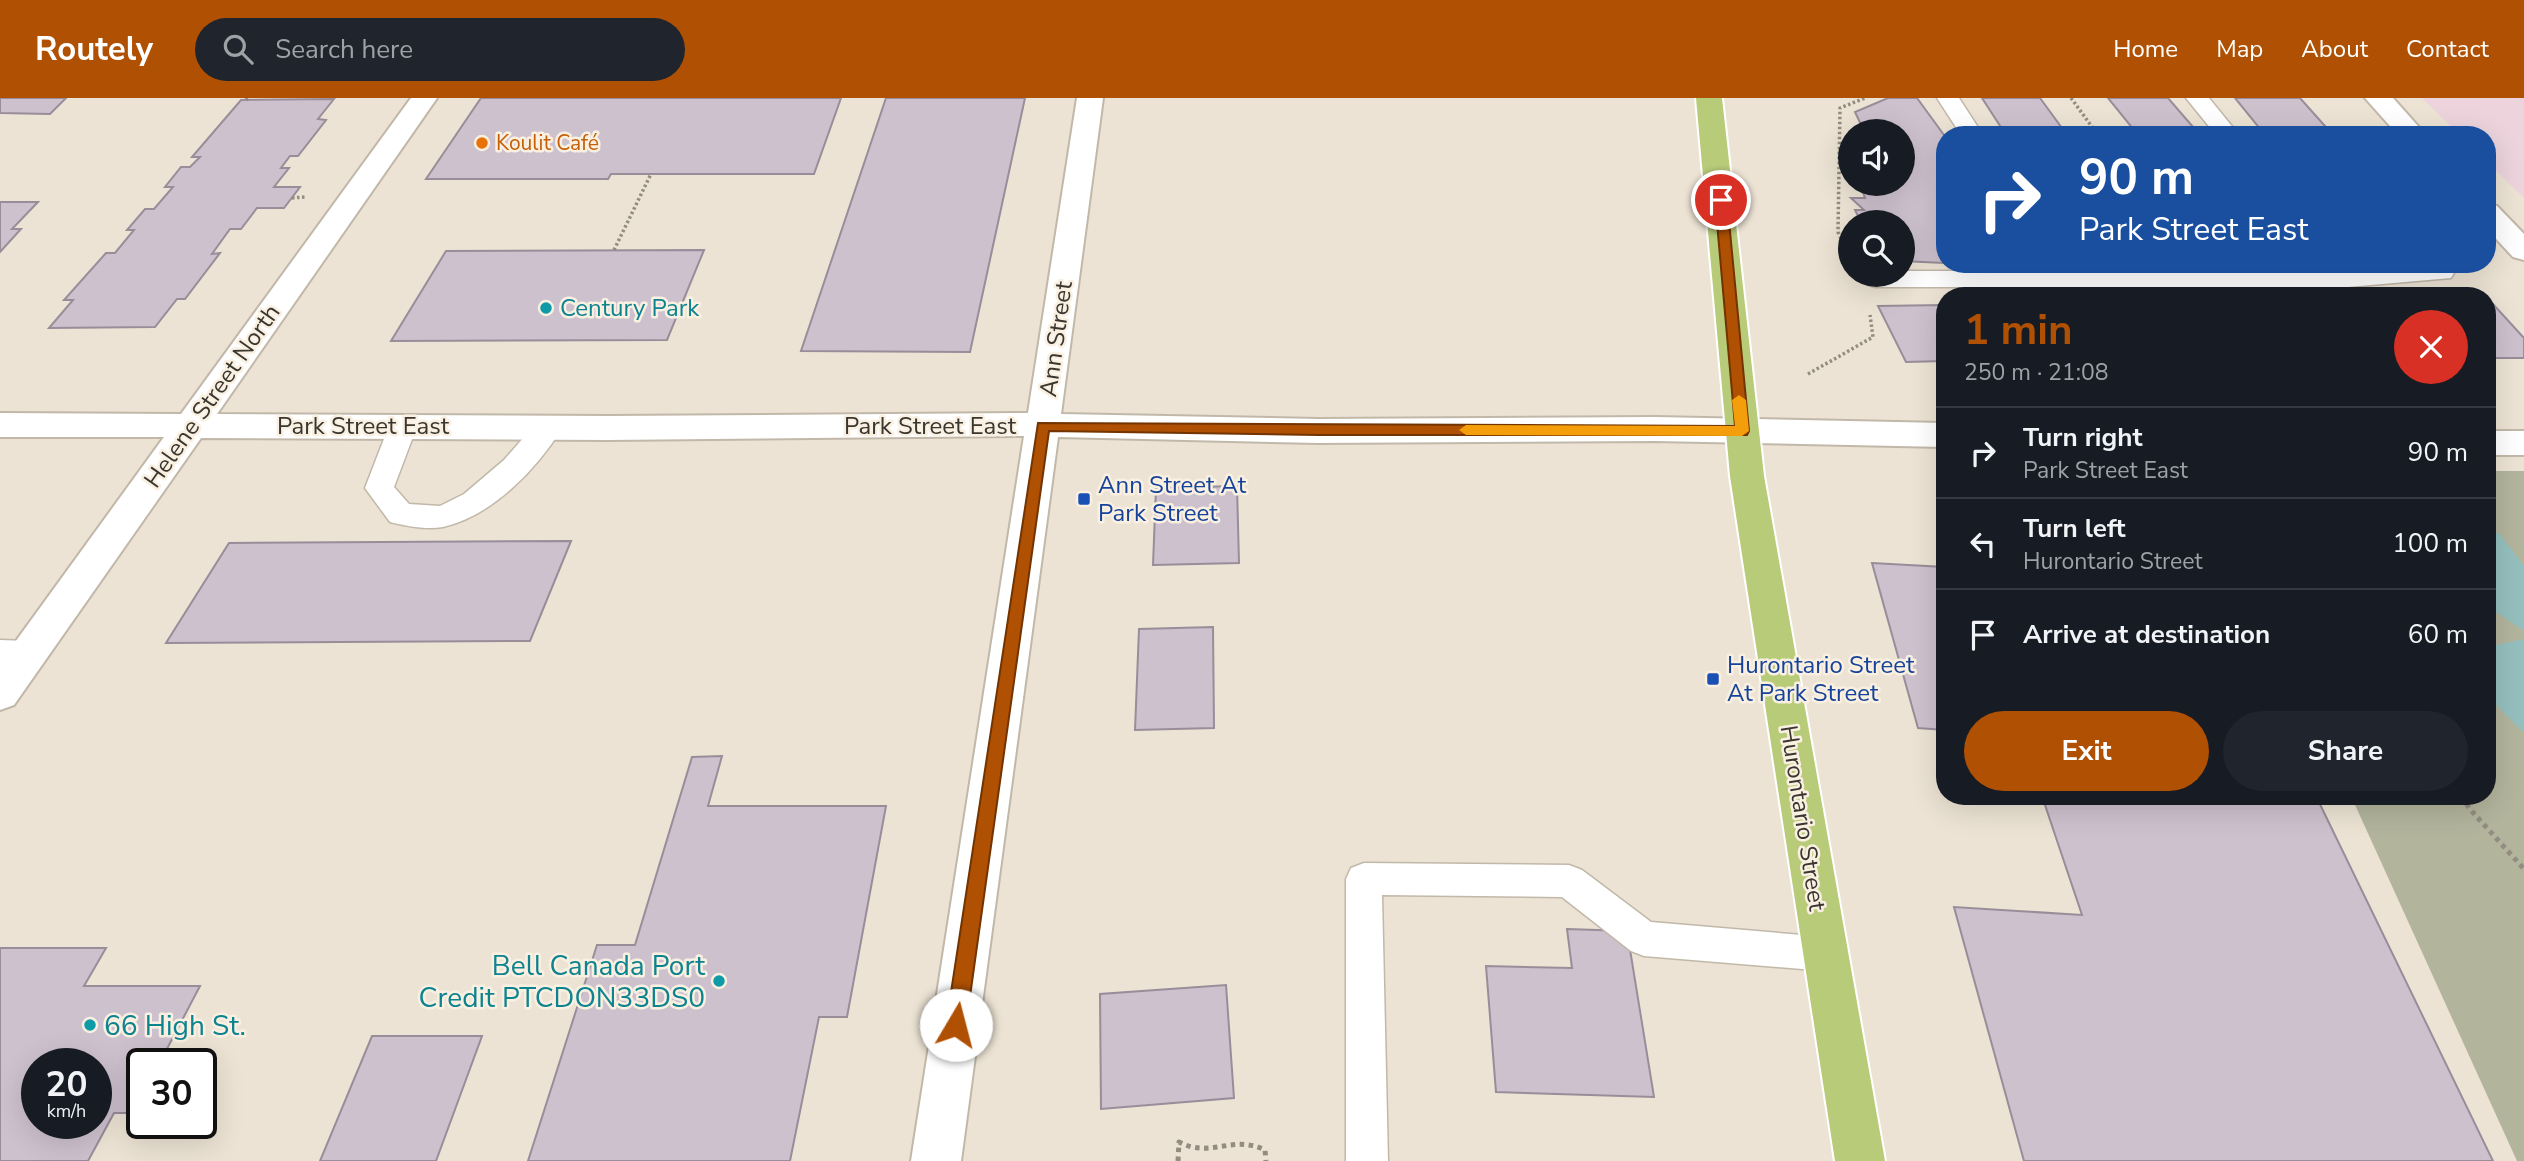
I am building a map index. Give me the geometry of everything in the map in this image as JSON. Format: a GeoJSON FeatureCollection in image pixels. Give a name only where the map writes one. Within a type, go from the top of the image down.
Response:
{"type":"FeatureCollection","features":[{"type":"Feature","properties":{"kind":"main road","name":"Hurontario Street"},"geometry":{"type":"LineString","coordinates":[[1709,98],[1747,476],[1860,1161]]}},
{"type":"Feature","properties":{"kind":"street","name":"Helene Street North"},"geometry":{"type":"LineString","coordinates":[[0,694],[14,653],[192,425],[425,98]]}},
{"type":"Feature","properties":{"kind":"street","name":"Ann Street"},"geometry":{"type":"LineString","coordinates":[[936,1161],[1090,98]]}},
{"type":"Feature","properties":{"kind":"street"},"geometry":{"type":"LineString","coordinates":[[2378,98],[2404,126]]}},
{"type":"Feature","properties":{"kind":"street"},"geometry":{"type":"LineString","coordinates":[[2496,221],[2524,251]]}},
{"type":"Feature","properties":{"kind":"street","name":"Park Street East"},"geometry":{"type":"LineString","coordinates":[[0,425],[1655,429],[1936,435]]}},
{"type":"Feature","properties":{"kind":"street"},"geometry":{"type":"LineString","coordinates":[[2496,443],[2524,443]]}},
{"type":"Feature","properties":{"kind":"lane"},"geometry":{"type":"LineString","coordinates":[[1948,98],[1966,126]]}},
{"type":"Feature","properties":{"kind":"lane"},"geometry":{"type":"LineString","coordinates":[[2197,98],[2220,126]]}},
{"type":"Feature","properties":{"kind":"lane"},"geometry":{"type":"LineString","coordinates":[[1915,277],[1996,273]]}},
{"type":"Feature","properties":{"kind":"lane"},"geometry":{"type":"LineString","coordinates":[[403,426],[379,488],[400,514],[442,517],[490,491],[548,428]]}},
{"type":"Feature","properties":{"kind":"lane"},"geometry":{"type":"LineString","coordinates":[[1367,1161],[1364,880],[1569,881],[1644,939],[1826,954]]}},
{"type":"Feature","properties":{"kind":"path"},"geometry":{"type":"LineString","coordinates":[[1838,210],[1840,108],[1865,98]]}},
{"type":"Feature","properties":{"kind":"path"},"geometry":{"type":"LineString","coordinates":[[2071,98],[2091,126]]}},
{"type":"Feature","properties":{"kind":"path"},"geometry":{"type":"LineString","coordinates":[[614,250],[651,174]]}},
{"type":"Feature","properties":{"kind":"path"},"geometry":{"type":"LineString","coordinates":[[1808,374],[1872,337],[1869,305]]}},
{"type":"Feature","properties":{"kind":"path"},"geometry":{"type":"LineString","coordinates":[[2467,805],[2524,869]]}},
{"type":"Feature","properties":{"kind":"path"},"geometry":{"type":"LineString","coordinates":[[1178,1161],[1179,1142],[1189,1149],[1209,1150],[1250,1143],[1265,1150],[1266,1161]]}},
{"type":"Feature","properties":{"kind":"shaded area"},"geometry":{"type":"Polygon","coordinates":[[[2422,98],[2524,98],[2524,198],[2496,171],[2496,126],[2451,126],[2422,98]]]}},
{"type":"Feature","properties":{"kind":"green space"},"geometry":{"type":"Polygon","coordinates":[[[2496,471],[2524,471],[2524,1161],[2517,1161],[2355,805],[2496,805],[2496,471]]]}},
{"type":"Feature","properties":{"kind":"water"},"geometry":{"type":"Polygon","coordinates":[[[2496,533],[2499,533],[2524,566],[2524,631],[2496,612],[2496,533]]]}},
{"type":"Feature","properties":{"kind":"water"},"geometry":{"type":"Polygon","coordinates":[[[2524,639],[2524,733],[2496,705],[2496,645],[2524,639]]]}},
{"type":"Feature","properties":{"kind":"building"},"geometry":{"type":"Polygon","coordinates":[[[0,98],[66,98],[50,114],[0,113],[0,98]]]}},
{"type":"Feature","properties":{"kind":"building"},"geometry":{"type":"Polygon","coordinates":[[[481,98],[841,98],[814,174],[611,174],[608,179],[426,179],[481,98]]]}},
{"type":"Feature","properties":{"kind":"building"},"geometry":{"type":"Polygon","coordinates":[[[886,98],[1025,98],[970,352],[801,351],[886,98]]]}},
{"type":"Feature","properties":{"kind":"building"},"geometry":{"type":"Polygon","coordinates":[[[1888,98],[1917,98],[1937,126],[1936,263],[1915,262],[1915,210],[1864,210],[1851,198],[1915,196],[1915,119],[1858,119],[1855,112],[1888,98]]]}},
{"type":"Feature","properties":{"kind":"building"},"geometry":{"type":"Polygon","coordinates":[[[1982,98],[2040,98],[2060,126],[2000,126],[1982,98]]]}},
{"type":"Feature","properties":{"kind":"building"},"geometry":{"type":"Polygon","coordinates":[[[2108,98],[2168,98],[2192,126],[2131,126],[2108,98]]]}},
{"type":"Feature","properties":{"kind":"building"},"geometry":{"type":"Polygon","coordinates":[[[2235,98],[2300,98],[2325,126],[2258,126],[2235,98]]]}},
{"type":"Feature","properties":{"kind":"building"},"geometry":{"type":"Polygon","coordinates":[[[334,99],[318,119],[326,120],[298,156],[290,156],[281,168],[289,168],[274,187],[300,187],[284,208],[257,208],[241,229],[230,229],[212,254],[220,253],[185,299],[177,299],[155,327],[49,328],[73,300],[64,300],[106,253],[115,253],[134,230],[127,230],[145,209],[154,209],[173,187],[165,187],[181,167],[190,167],[200,157],[192,157],[241,100],[334,99]]]}},
{"type":"Feature","properties":{"kind":"building"},"geometry":{"type":"Polygon","coordinates":[[[0,202],[38,202],[12,229],[21,229],[0,252],[0,202]]]}},
{"type":"Feature","properties":{"kind":"building","name":"Century Park"},"geometry":{"type":"Polygon","coordinates":[[[704,250],[667,340],[391,341],[446,251],[704,250]]]}},
{"type":"Feature","properties":{"kind":"building"},"geometry":{"type":"Polygon","coordinates":[[[1936,305],[1936,361],[1906,362],[1878,306],[1936,305]]]}},
{"type":"Feature","properties":{"kind":"building"},"geometry":{"type":"Polygon","coordinates":[[[2496,307],[2524,338],[2524,358],[2496,358],[2496,307]]]}},
{"type":"Feature","properties":{"kind":"building"},"geometry":{"type":"Polygon","coordinates":[[[1237,486],[1239,563],[1153,565],[1156,488],[1237,486]]]}},
{"type":"Feature","properties":{"kind":"building"},"geometry":{"type":"Polygon","coordinates":[[[571,541],[530,641],[166,643],[229,543],[571,541]]]}},
{"type":"Feature","properties":{"kind":"building"},"geometry":{"type":"Polygon","coordinates":[[[1872,563],[1936,567],[1936,729],[1918,728],[1872,563]]]}},
{"type":"Feature","properties":{"kind":"building"},"geometry":{"type":"Polygon","coordinates":[[[1213,627],[1214,728],[1135,730],[1139,629],[1213,627]]]}},
{"type":"Feature","properties":{"kind":"building","name":"Bell Canada Port Credit PTCDON33DS0"},"geometry":{"type":"Polygon","coordinates":[[[722,756],[708,806],[886,806],[847,1017],[819,1017],[790,1161],[528,1161],[597,945],[635,945],[692,757],[722,756]]]}},
{"type":"Feature","properties":{"kind":"building"},"geometry":{"type":"Polygon","coordinates":[[[2045,805],[2320,805],[2493,1161],[2024,1161],[1954,907],[2082,915],[2045,805]]]}},
{"type":"Feature","properties":{"kind":"building"},"geometry":{"type":"Polygon","coordinates":[[[1567,929],[1627,931],[1654,1097],[1496,1092],[1486,966],[1572,968],[1567,929]]]}},
{"type":"Feature","properties":{"kind":"building","name":"66 High St."},"geometry":{"type":"Polygon","coordinates":[[[0,948],[106,948],[84,986],[200,986],[167,1048],[126,1048],[126,1113],[114,1113],[112,1117],[112,1048],[21,1048],[21,1139],[100,1139],[88,1161],[0,1161],[0,948]]]}},
{"type":"Feature","properties":{"kind":"building"},"geometry":{"type":"Polygon","coordinates":[[[1226,985],[1234,1098],[1101,1109],[1100,994],[1226,985]]]}},
{"type":"Feature","properties":{"kind":"building"},"geometry":{"type":"Polygon","coordinates":[[[372,1036],[482,1036],[436,1161],[320,1161],[372,1036]]]}},
{"type":"Feature","properties":{"kind":"slow traffic"},"geometry":{"type":"LineString","coordinates":[[1466,430],[1742,431],[1739,400]]}},
{"type":"Feature","properties":{"kind":"place","name":"Koulit Café"},"geometry":{"type":"Point","coordinates":[482,143]}},
{"type":"Feature","properties":{"kind":"place","name":"Century Park"},"geometry":{"type":"Point","coordinates":[546,308]}},
{"type":"Feature","properties":{"kind":"place","name":"Ann Street At Park Street"},"geometry":{"type":"Point","coordinates":[1084,499]}},
{"type":"Feature","properties":{"kind":"place","name":"Hurontario Street At Park Street"},"geometry":{"type":"Point","coordinates":[1713,679]}},
{"type":"Feature","properties":{"kind":"place","name":"Bell Canada Port Credit PTCDON33DS0"},"geometry":{"type":"Point","coordinates":[719,981]}},
{"type":"Feature","properties":{"kind":"place","name":"66 High St."},"geometry":{"type":"Point","coordinates":[90,1025]}},
{"type":"Feature","properties":{"kind":"route"},"geometry":{"type":"LineString","coordinates":[[956,1025],[1043,426],[1742,431],[1721,200]]}}]}
